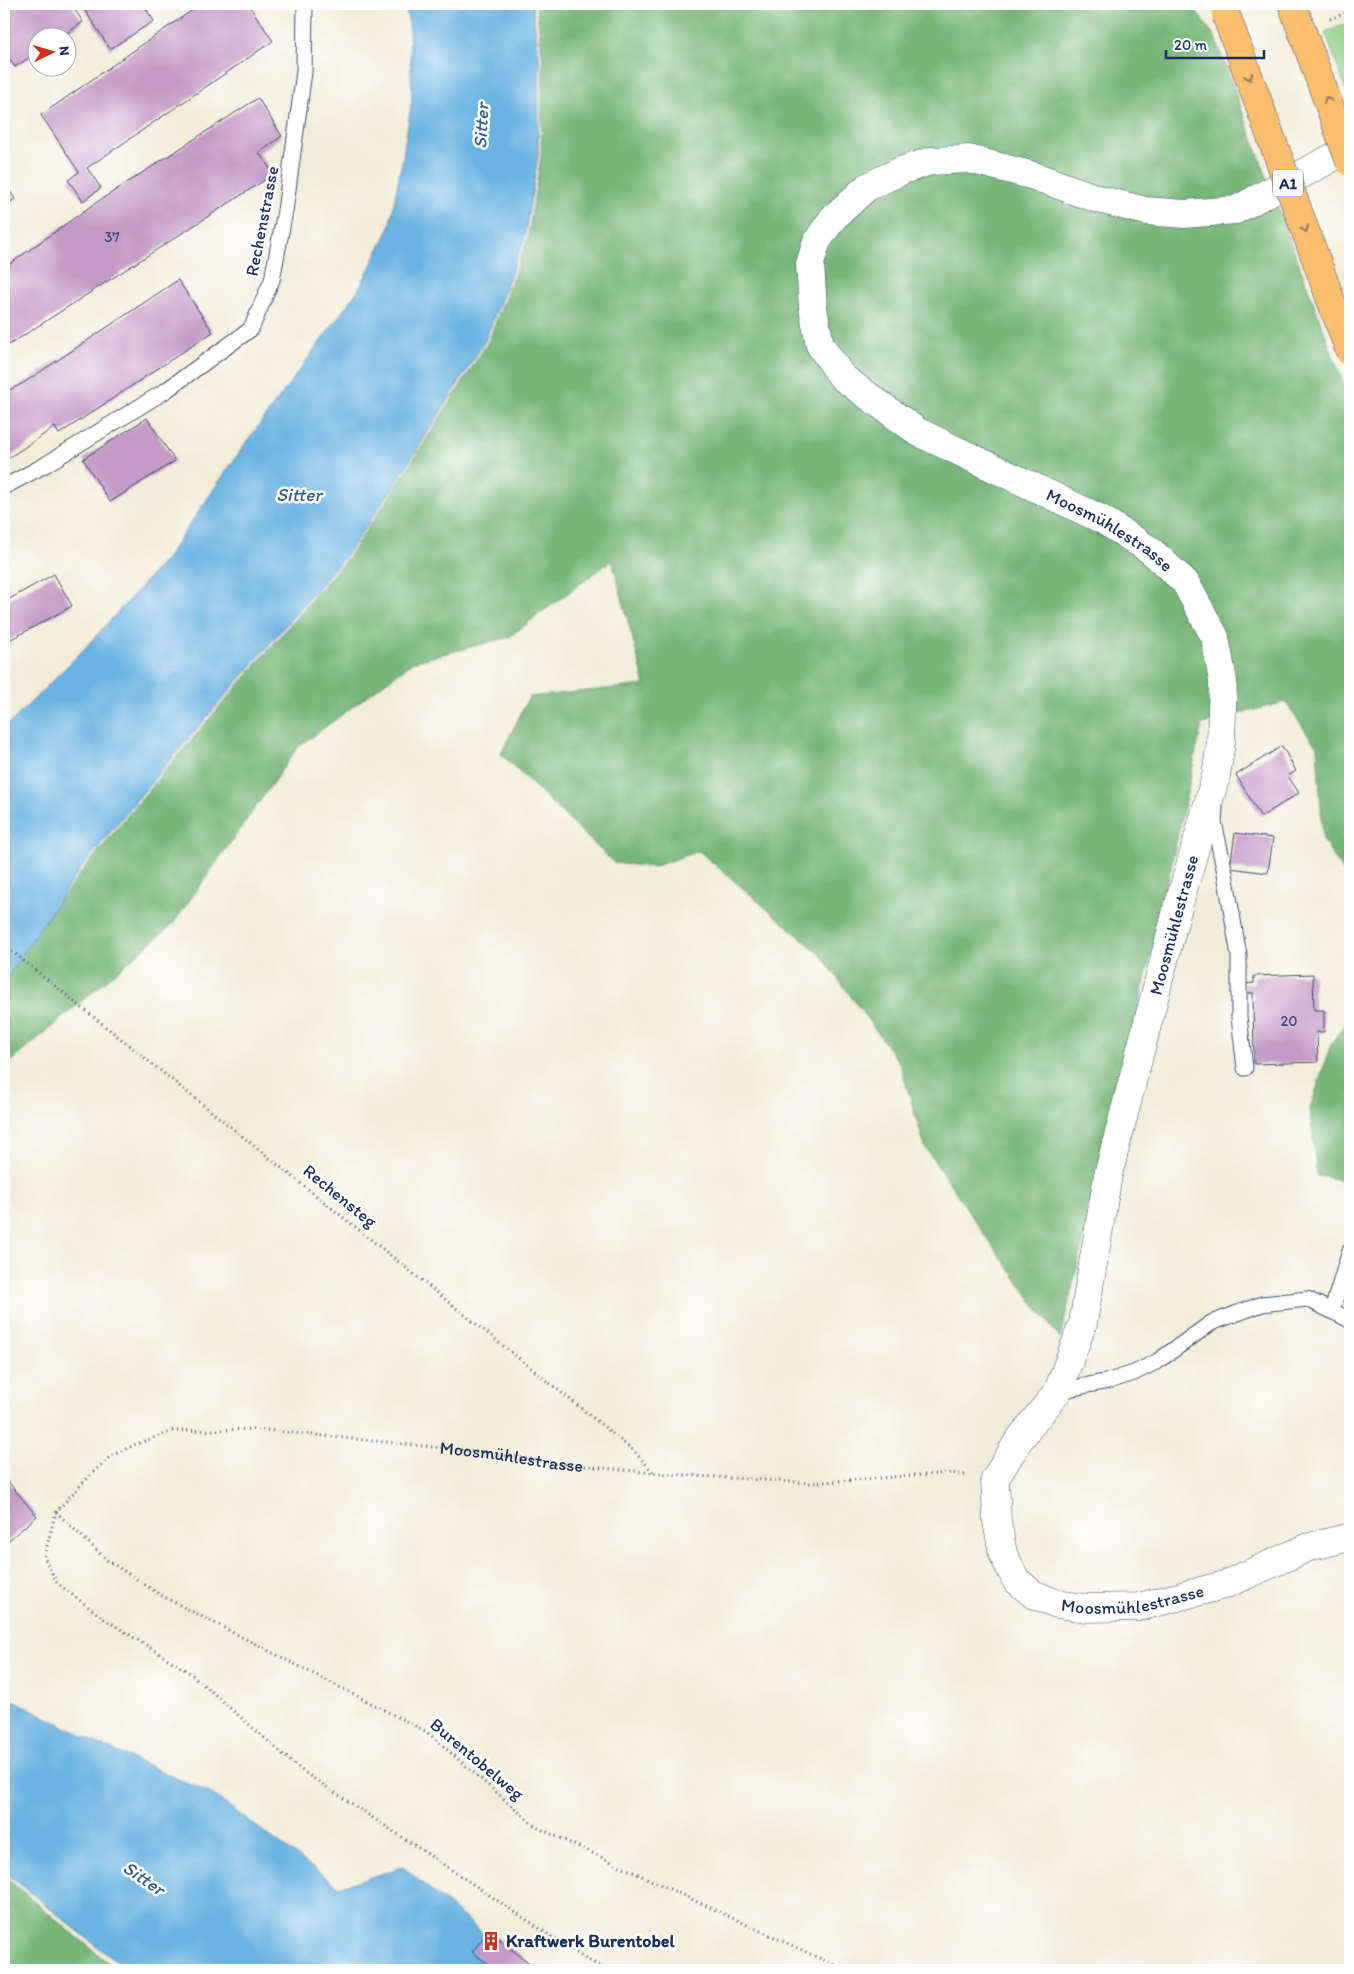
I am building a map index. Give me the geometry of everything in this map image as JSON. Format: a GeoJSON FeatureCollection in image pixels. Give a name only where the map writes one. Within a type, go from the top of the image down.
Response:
{"type":"FeatureCollection","features":[{"type":"Feature","properties":{"kind":"highway"},"geometry":{"type":"LineString","coordinates":[[1292,4],[1350,162]]}},
{"type":"Feature","properties":{"kind":"highway","name":"A1"},"geometry":{"type":"LineString","coordinates":[[1226,15],[1350,352]]}},
{"type":"Feature","properties":{"kind":"street","name":"Moosmühlestrasse"},"geometry":{"type":"LineString","coordinates":[[1350,148],[1236,210],[1184,214],[1146,211],[1098,199],[1034,176],[969,159],[931,161],[902,170],[867,187],[833,218],[817,241],[810,264],[813,308],[820,345],[842,377],[918,432],[1103,520],[1150,550],[1185,582],[1216,637],[1223,681],[1221,742],[1216,776],[1174,924],[1108,1175],[1082,1323],[1058,1391],[1019,1440],[995,1479],[997,1521],[1003,1554],[1016,1580],[1033,1594],[1057,1604],[1085,1608],[1139,1607],[1224,1585],[1309,1547],[1350,1536]]}},
{"type":"Feature","properties":{"kind":"lane","name":"Rechenstrasse"},"geometry":{"type":"LineString","coordinates":[[4,487],[45,465],[165,391],[251,328],[272,280],[285,210],[304,72],[306,4]]}},
{"type":"Feature","properties":{"kind":"lane"},"geometry":{"type":"LineString","coordinates":[[1216,776],[1214,822],[1225,873],[1238,956],[1239,1017],[1244,1068]]}},
{"type":"Feature","properties":{"kind":"lane"},"geometry":{"type":"LineString","coordinates":[[1332,1310],[1350,1251]]}},
{"type":"Feature","properties":{"kind":"lane"},"geometry":{"type":"LineString","coordinates":[[1058,1391],[1109,1381],[1134,1372],[1158,1361],[1211,1323],[1262,1304],[1307,1299],[1350,1320]]}},
{"type":"Feature","properties":{"kind":"path"},"geometry":{"type":"LineString","coordinates":[[1325,20],[1350,11]]}},
{"type":"Feature","properties":{"kind":"path","name":"Rechensteg"},"geometry":{"type":"LineString","coordinates":[[4,945],[634,1450],[654,1473]]}},
{"type":"Feature","properties":{"kind":"path","name":"Moosmühlestrasse"},"geometry":{"type":"LineString","coordinates":[[56,1512],[90,1475],[111,1456],[173,1431],[255,1429],[492,1453],[552,1463],[654,1473],[810,1483],[951,1473],[995,1479]]}},
{"type":"Feature","properties":{"kind":"path"},"geometry":{"type":"LineString","coordinates":[[56,1512],[44,1557],[57,1583],[103,1618],[190,1673],[300,1770],[584,1958],[608,1970]]}},
{"type":"Feature","properties":{"kind":"path","name":"Burentobelweg"},"geometry":{"type":"LineString","coordinates":[[56,1512],[107,1560],[164,1597],[428,1732],[536,1827],[845,1970]]}},
{"type":"Feature","properties":{"kind":"green space"},"geometry":{"type":"Polygon","coordinates":[[[536,4],[1190,4],[1214,35],[1350,401],[1350,890],[1343,871],[1323,840],[1317,747],[1285,702],[1202,724],[1162,908],[1060,1339],[986,1237],[925,1147],[900,1064],[821,955],[699,851],[653,867],[614,863],[501,754],[529,697],[645,685],[612,560],[509,637],[413,662],[298,747],[173,924],[4,1067],[4,977],[80,874],[152,786],[348,557],[401,480],[488,342],[527,241],[541,157],[543,61],[536,4]]]}},
{"type":"Feature","properties":{"kind":"green space"},"geometry":{"type":"Polygon","coordinates":[[[1350,23],[1350,101],[1325,32],[1350,23]]]}},
{"type":"Feature","properties":{"kind":"green space"},"geometry":{"type":"Polygon","coordinates":[[[1350,1017],[1350,1181],[1317,1176],[1310,1109],[1331,1044],[1350,1017]]]}},
{"type":"Feature","properties":{"kind":"green space"},"geometry":{"type":"Polygon","coordinates":[[[4,1876],[117,1970],[4,1970],[4,1876]]]}},
{"type":"Feature","properties":{"kind":"water","name":"Sitter"},"geometry":{"type":"Polygon","coordinates":[[[404,4],[532,4],[540,62],[538,157],[524,240],[485,341],[399,479],[346,555],[149,785],[78,872],[4,982],[4,729],[85,648],[166,559],[243,447],[359,289],[389,229],[412,99],[409,23],[404,4]]]}},
{"type":"Feature","properties":{"kind":"water","name":"Sitter"},"geometry":{"type":"Polygon","coordinates":[[[4,1695],[99,1744],[212,1794],[339,1887],[403,1867],[527,1970],[126,1970],[4,1871],[4,1695]]]}},
{"type":"Feature","properties":{"kind":"building"},"geometry":{"type":"Polygon","coordinates":[[[4,4],[71,4],[83,22],[74,28],[28,28],[28,59],[15,67],[4,50],[4,4]]]}},
{"type":"Feature","properties":{"kind":"building"},"geometry":{"type":"Polygon","coordinates":[[[81,4],[143,4],[154,21],[110,49],[81,4]]]}},
{"type":"Feature","properties":{"kind":"building"},"geometry":{"type":"Polygon","coordinates":[[[201,4],[248,4],[273,41],[87,168],[101,188],[83,201],[68,180],[79,172],[41,115],[201,4]]]}},
{"type":"Feature","properties":{"kind":"building"},"geometry":{"type":"Polygon","coordinates":[[[258,98],[282,136],[259,153],[274,174],[4,348],[4,268],[91,206],[258,98]]]}},
{"type":"Feature","properties":{"kind":"building"},"geometry":{"type":"Polygon","coordinates":[[[4,182],[15,199],[4,207],[4,182]]]}},
{"type":"Feature","properties":{"kind":"building"},"geometry":{"type":"Polygon","coordinates":[[[178,280],[213,332],[59,434],[55,427],[4,461],[4,380],[10,390],[25,382],[178,280]]]}},
{"type":"Feature","properties":{"kind":"building"},"geometry":{"type":"Polygon","coordinates":[[[147,418],[175,461],[110,502],[83,459],[147,418]]]}},
{"type":"Feature","properties":{"kind":"building"},"geometry":{"type":"Polygon","coordinates":[[[54,574],[72,606],[6,642],[4,638],[4,602],[54,574]]]}},
{"type":"Feature","properties":{"kind":"building"},"geometry":{"type":"Polygon","coordinates":[[[1282,746],[1296,771],[1288,776],[1299,793],[1261,817],[1236,775],[1282,746]]]}},
{"type":"Feature","properties":{"kind":"building"},"geometry":{"type":"Polygon","coordinates":[[[1235,833],[1273,838],[1268,873],[1230,868],[1235,833]]]}},
{"type":"Feature","properties":{"kind":"building"},"geometry":{"type":"Polygon","coordinates":[[[1313,974],[1314,1010],[1324,1010],[1324,1032],[1317,1032],[1318,1062],[1254,1064],[1253,993],[1244,993],[1244,984],[1254,983],[1254,976],[1313,974]]]}},
{"type":"Feature","properties":{"kind":"building"},"geometry":{"type":"Polygon","coordinates":[[[4,1477],[37,1516],[9,1540],[4,1534],[4,1477]]]}},
{"type":"Feature","properties":{"kind":"building","name":"Kraftwerk Burentobel"},"geometry":{"type":"Polygon","coordinates":[[[489,1931],[538,1970],[496,1970],[472,1952],[489,1931]]]}},
{"type":"Feature","properties":{"kind":"place","name":"Kraftwerk Burentobel"},"geometry":{"type":"Point","coordinates":[491,1941]}}]}
